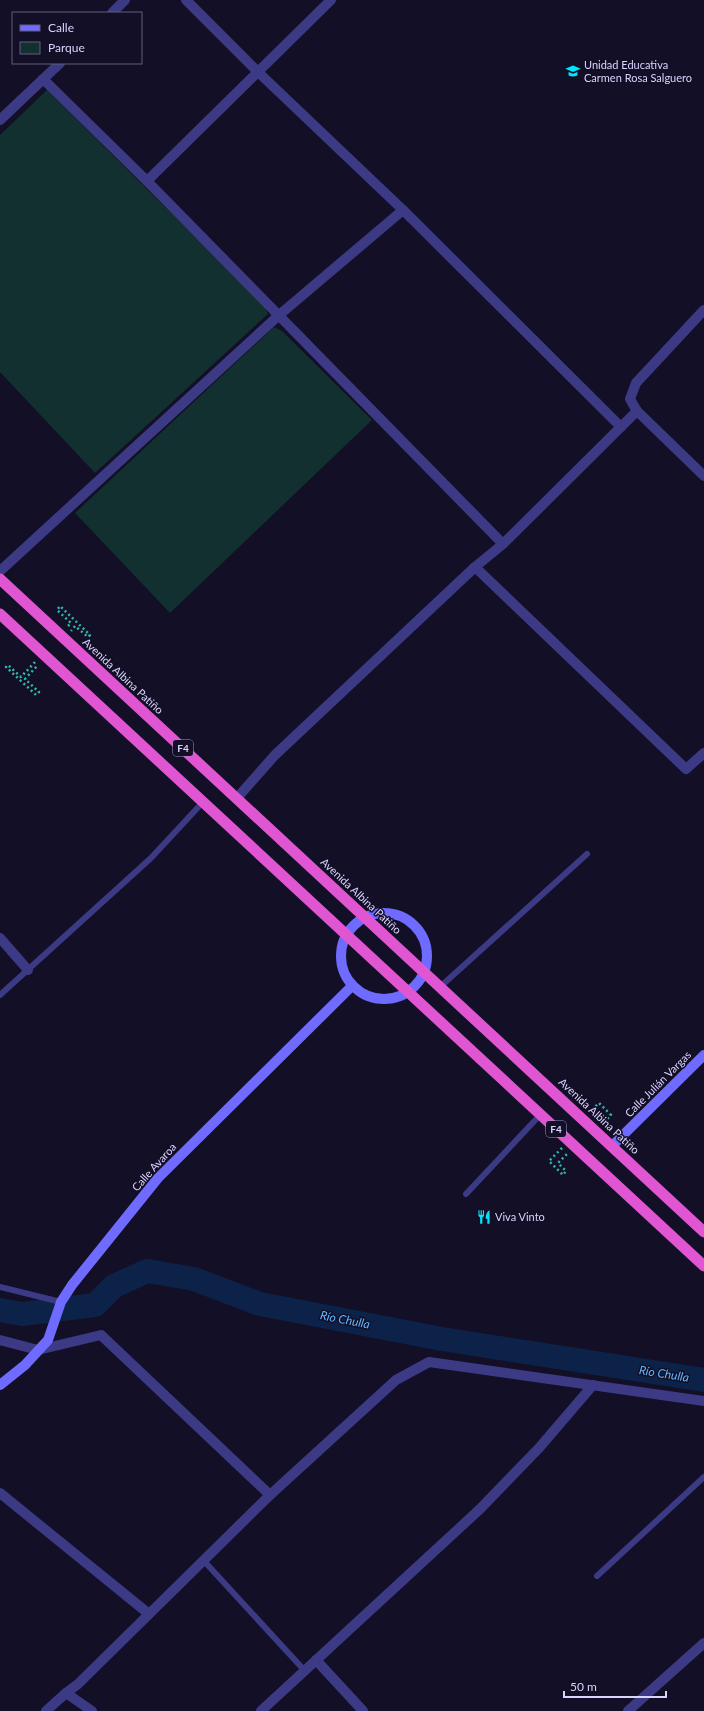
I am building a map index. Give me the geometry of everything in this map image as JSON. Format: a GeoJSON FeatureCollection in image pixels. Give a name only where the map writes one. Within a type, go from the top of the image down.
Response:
{"type":"FeatureCollection","features":[{"type":"Feature","properties":{"kind":"highway","name":"Avenida Albina Patiño"},"geometry":{"type":"LineString","coordinates":[[0,580],[704,1232]]}},
{"type":"Feature","properties":{"kind":"highway","name":"F4"},"geometry":{"type":"LineString","coordinates":[[0,614],[704,1266]]}},
{"type":"Feature","properties":{"kind":"main road"},"geometry":{"type":"LineString","coordinates":[[381,911],[395,912],[408,919],[418,929],[425,941],[427,955],[424,972],[418,983],[408,992],[397,998],[386,1000],[373,998],[362,994],[352,986],[345,974],[341,961],[342,947],[347,935],[356,923],[365,917],[381,911]]}},
{"type":"Feature","properties":{"kind":"main road","name":"Calle Avaroa"},"geometry":{"type":"LineString","coordinates":[[0,1385],[25,1365],[48,1340],[61,1303],[72,1285],[158,1178],[352,986]]}},
{"type":"Feature","properties":{"kind":"main road","name":"Calle Julián Vargas"},"geometry":{"type":"LineString","coordinates":[[612,1146],[704,1055]]}},
{"type":"Feature","properties":{"kind":"street"},"geometry":{"type":"LineString","coordinates":[[113,12],[125,0]]}},
{"type":"Feature","properties":{"kind":"street"},"geometry":{"type":"LineString","coordinates":[[186,0],[258,72],[403,210],[621,426]]}},
{"type":"Feature","properties":{"kind":"street"},"geometry":{"type":"LineString","coordinates":[[147,181],[331,0]]}},
{"type":"Feature","properties":{"kind":"street"},"geometry":{"type":"LineString","coordinates":[[0,120],[59,64]]}},
{"type":"Feature","properties":{"kind":"street"},"geometry":{"type":"LineString","coordinates":[[43,79],[147,181],[503,544]]}},
{"type":"Feature","properties":{"kind":"street"},"geometry":{"type":"LineString","coordinates":[[0,571],[278,316],[403,210]]}},
{"type":"Feature","properties":{"kind":"street"},"geometry":{"type":"LineString","coordinates":[[704,310],[636,384],[630,399],[637,411],[704,476]]}},
{"type":"Feature","properties":{"kind":"street"},"geometry":{"type":"LineString","coordinates":[[237,798],[275,755],[475,567],[503,544],[637,411]]}},
{"type":"Feature","properties":{"kind":"street"},"geometry":{"type":"LineString","coordinates":[[475,567],[686,769],[704,753]]}},
{"type":"Feature","properties":{"kind":"street"},"geometry":{"type":"LineString","coordinates":[[0,938],[28,970]]}},
{"type":"Feature","properties":{"kind":"street"},"geometry":{"type":"LineString","coordinates":[[0,1340],[38,1350],[101,1335],[270,1495]]}},
{"type":"Feature","properties":{"kind":"street"},"geometry":{"type":"LineString","coordinates":[[46,1711],[78,1684],[270,1495],[396,1380],[429,1362],[704,1401]]}},
{"type":"Feature","properties":{"kind":"street"},"geometry":{"type":"LineString","coordinates":[[261,1711],[480,1509],[539,1448],[593,1385]]}},
{"type":"Feature","properties":{"kind":"street"},"geometry":{"type":"LineString","coordinates":[[0,1493],[149,1614]]}},
{"type":"Feature","properties":{"kind":"street"},"geometry":{"type":"LineString","coordinates":[[628,1711],[704,1643]]}},
{"type":"Feature","properties":{"kind":"street"},"geometry":{"type":"LineString","coordinates":[[316,1660],[363,1711]]}},
{"type":"Feature","properties":{"kind":"street"},"geometry":{"type":"LineString","coordinates":[[66,1693],[92,1711]]}},
{"type":"Feature","properties":{"kind":"lane"},"geometry":{"type":"LineString","coordinates":[[0,995],[151,858],[203,802]]}},
{"type":"Feature","properties":{"kind":"lane"},"geometry":{"type":"LineString","coordinates":[[440,986],[587,854]]}},
{"type":"Feature","properties":{"kind":"lane"},"geometry":{"type":"LineString","coordinates":[[466,1194],[541,1114]]}},
{"type":"Feature","properties":{"kind":"lane"},"geometry":{"type":"LineString","coordinates":[[0,1287],[61,1303]]}},
{"type":"Feature","properties":{"kind":"lane"},"geometry":{"type":"LineString","coordinates":[[597,1576],[704,1477]]}},
{"type":"Feature","properties":{"kind":"lane"},"geometry":{"type":"LineString","coordinates":[[204,1561],[305,1671]]}},
{"type":"Feature","properties":{"kind":"path"},"geometry":{"type":"LineString","coordinates":[[71,623],[57,610],[60,606],[90,634],[88,638],[76,626]]}},
{"type":"Feature","properties":{"kind":"path"},"geometry":{"type":"LineString","coordinates":[[21,677],[8,665],[6,667],[36,695],[39,692],[25,678],[46,656]]}},
{"type":"Feature","properties":{"kind":"path"},"geometry":{"type":"LineString","coordinates":[[603,1116],[594,1108],[599,1103],[611,1115]]}},
{"type":"Feature","properties":{"kind":"path"},"geometry":{"type":"LineString","coordinates":[[558,1163],[566,1171],[563,1175],[549,1161],[569,1141]]}},
{"type":"Feature","properties":{"kind":"green space"},"geometry":{"type":"Polygon","coordinates":[[[47,90],[263,304],[268,314],[95,473],[0,372],[0,135],[47,90]]]}},
{"type":"Feature","properties":{"kind":"green space"},"geometry":{"type":"Polygon","coordinates":[[[274,327],[282,331],[372,420],[170,613],[75,513],[274,327]]]}},
{"type":"Feature","properties":{"kind":"waterway","name":"Río Chulla"},"geometry":{"type":"LineString","coordinates":[[0,1310],[22,1314],[95,1305],[114,1286],[147,1271],[194,1279],[260,1304],[442,1339],[704,1380]]}},
{"type":"Feature","properties":{"kind":"place","name":"Unidad Educativa Carmen Rosa Salguero"},"geometry":{"type":"Point","coordinates":[573,71]}},
{"type":"Feature","properties":{"kind":"place","name":"Viva Vinto"},"geometry":{"type":"Point","coordinates":[484,1217]}}]}
